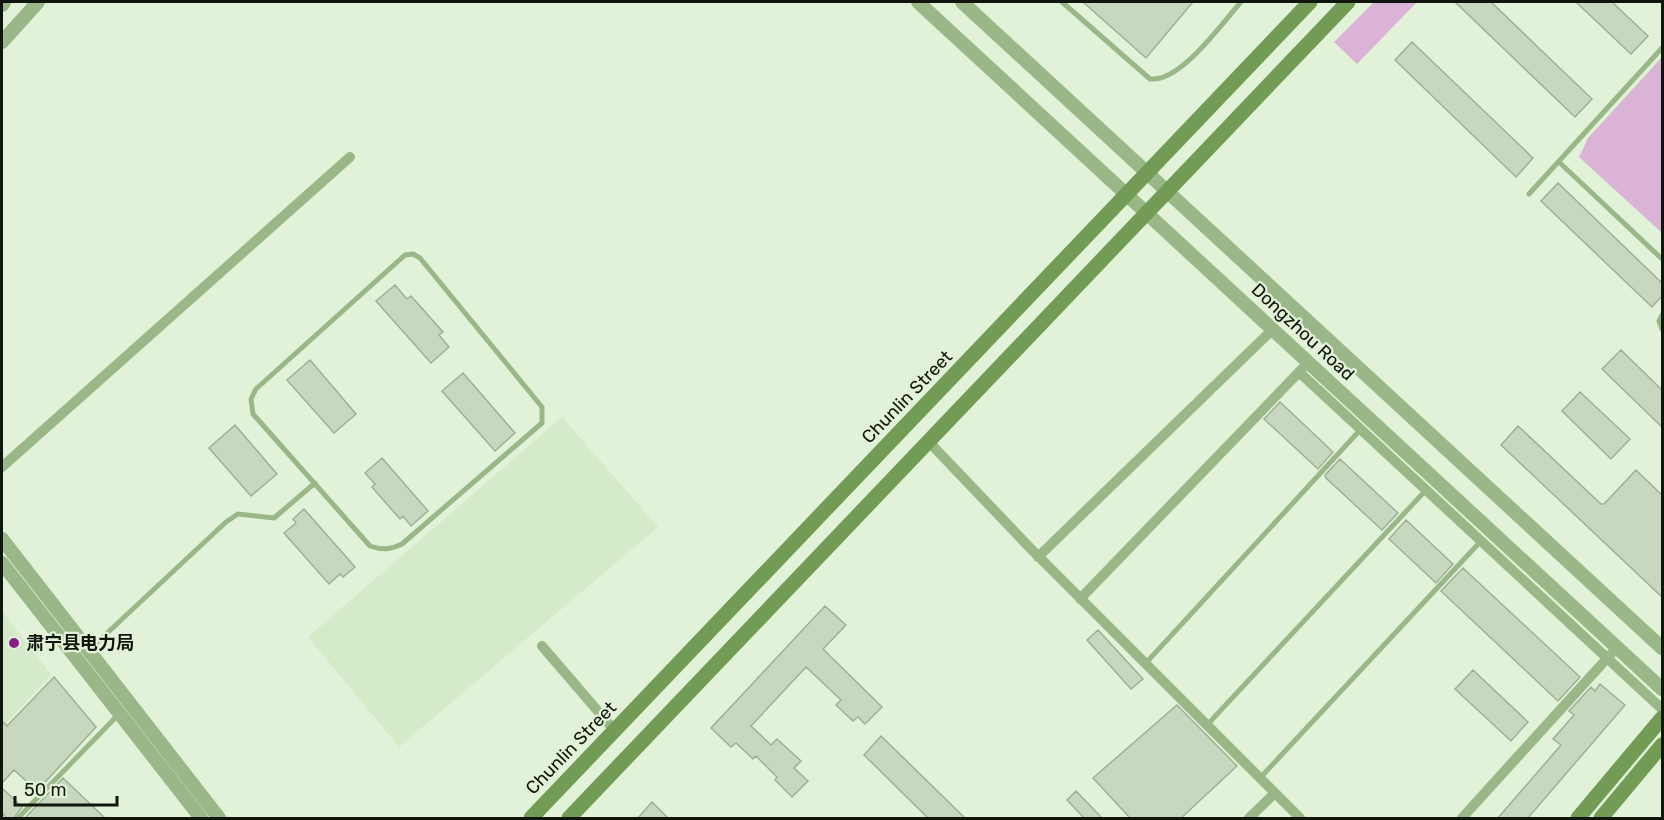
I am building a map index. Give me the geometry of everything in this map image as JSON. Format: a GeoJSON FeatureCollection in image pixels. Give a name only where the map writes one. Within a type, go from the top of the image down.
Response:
{"type":"FeatureCollection","features":[{"type":"Feature","properties":{"kind":"main road","name":"Chunlin Street"},"geometry":{"type":"LineString","coordinates":[[531,819],[1310,2]]}},
{"type":"Feature","properties":{"kind":"main road"},"geometry":{"type":"LineString","coordinates":[[568,819],[1348,2]]}},
{"type":"Feature","properties":{"kind":"main road"},"geometry":{"type":"LineString","coordinates":[[1578,819],[1662,718]]}},
{"type":"Feature","properties":{"kind":"main road"},"geometry":{"type":"LineString","coordinates":[[1601,819],[1662,746]]}},
{"type":"Feature","properties":{"kind":"street"},"geometry":{"type":"LineString","coordinates":[[2,42],[38,2]]}},
{"type":"Feature","properties":{"kind":"street","name":"Dongzhou Road"},"geometry":{"type":"LineString","coordinates":[[918,2],[1273,329],[1304,367],[1662,689]]}},
{"type":"Feature","properties":{"kind":"street","name":"Dongzhou Road"},"geometry":{"type":"LineString","coordinates":[[962,2],[1662,648]]}},
{"type":"Feature","properties":{"kind":"street"},"geometry":{"type":"LineString","coordinates":[[2,467],[350,157]]}},
{"type":"Feature","properties":{"kind":"street"},"geometry":{"type":"LineString","coordinates":[[1038,557],[1273,329]]}},
{"type":"Feature","properties":{"kind":"street"},"geometry":{"type":"LineString","coordinates":[[1080,599],[1304,367],[1361,429],[1662,709]]}},
{"type":"Feature","properties":{"kind":"street"},"geometry":{"type":"LineString","coordinates":[[929,442],[1038,557],[1300,819]]}},
{"type":"Feature","properties":{"kind":"street"},"geometry":{"type":"LineString","coordinates":[[2,539],[219,819]]}},
{"type":"Feature","properties":{"kind":"street"},"geometry":{"type":"LineString","coordinates":[[2,562],[201,819]]}},
{"type":"Feature","properties":{"kind":"street"},"geometry":{"type":"LineString","coordinates":[[542,646],[615,731]]}},
{"type":"Feature","properties":{"kind":"street"},"geometry":{"type":"LineString","coordinates":[[1462,819],[1617,647]]}},
{"type":"Feature","properties":{"kind":"street"},"geometry":{"type":"LineString","coordinates":[[1249,819],[1275,793]]}},
{"type":"Feature","properties":{"kind":"lane"},"geometry":{"type":"LineString","coordinates":[[1062,2],[1150,80],[1159,80],[1169,77],[1186,63],[1240,2]]}},
{"type":"Feature","properties":{"kind":"lane"},"geometry":{"type":"LineString","coordinates":[[1529,194],[1662,48]]}},
{"type":"Feature","properties":{"kind":"lane"},"geometry":{"type":"LineString","coordinates":[[1559,162],[1662,259]]}},
{"type":"Feature","properties":{"kind":"lane"},"geometry":{"type":"LineString","coordinates":[[413,254],[420,258],[542,407],[542,423],[402,544],[391,549],[370,546],[315,483],[253,414],[251,399],[256,389],[405,255],[413,254]]}},
{"type":"Feature","properties":{"kind":"lane"},"geometry":{"type":"LineString","coordinates":[[1662,315],[1659,321],[1662,328]]}},
{"type":"Feature","properties":{"kind":"lane"},"geometry":{"type":"LineString","coordinates":[[1146,664],[1361,429]]}},
{"type":"Feature","properties":{"kind":"lane"},"geometry":{"type":"LineString","coordinates":[[88,651],[226,522],[238,514],[274,518],[315,483]]}},
{"type":"Feature","properties":{"kind":"lane"},"geometry":{"type":"LineString","coordinates":[[1206,725],[1426,490]]}},
{"type":"Feature","properties":{"kind":"lane"},"geometry":{"type":"LineString","coordinates":[[1260,778],[1481,541]]}},
{"type":"Feature","properties":{"kind":"lane"},"geometry":{"type":"LineString","coordinates":[[18,819],[119,714]]}},
{"type":"Feature","properties":{"kind":"shaded area"},"geometry":{"type":"Polygon","coordinates":[[[1374,2],[1417,2],[1357,64],[1334,42],[1374,2]]]}},
{"type":"Feature","properties":{"kind":"shaded area"},"geometry":{"type":"Polygon","coordinates":[[[1662,57],[1662,233],[1579,157],[1588,138],[1662,57]]]}},
{"type":"Feature","properties":{"kind":"shaded area"},"geometry":{"type":"Polygon","coordinates":[[[562,417],[658,527],[399,747],[308,637],[562,417]]]}},
{"type":"Feature","properties":{"kind":"shaded area","name":"肃宁县电力局"},"geometry":{"type":"Polygon","coordinates":[[[2,611],[51,675],[2,728],[2,611]]]}},
{"type":"Feature","properties":{"kind":"building"},"geometry":{"type":"Polygon","coordinates":[[[1083,2],[1193,2],[1146,58],[1083,2]]]}},
{"type":"Feature","properties":{"kind":"building"},"geometry":{"type":"Polygon","coordinates":[[[1455,2],[1491,2],[1592,99],[1575,117],[1455,2]]]}},
{"type":"Feature","properties":{"kind":"building"},"geometry":{"type":"Polygon","coordinates":[[[1576,2],[1612,2],[1648,36],[1631,54],[1576,2]]]}},
{"type":"Feature","properties":{"kind":"building"},"geometry":{"type":"Polygon","coordinates":[[[1412,42],[1533,158],[1516,177],[1395,60],[1412,42]]]}},
{"type":"Feature","properties":{"kind":"building"},"geometry":{"type":"Polygon","coordinates":[[[1558,183],[1662,283],[1662,296],[1652,307],[1541,201],[1558,183]]]}},
{"type":"Feature","properties":{"kind":"building"},"geometry":{"type":"Polygon","coordinates":[[[395,285],[407,299],[411,296],[443,332],[439,335],[449,347],[431,363],[376,301],[395,285]]]}},
{"type":"Feature","properties":{"kind":"building"},"geometry":{"type":"Polygon","coordinates":[[[1621,350],[1662,390],[1662,427],[1602,369],[1621,350]]]}},
{"type":"Feature","properties":{"kind":"building"},"geometry":{"type":"Polygon","coordinates":[[[310,360],[356,414],[334,433],[287,380],[310,360]]]}},
{"type":"Feature","properties":{"kind":"building"},"geometry":{"type":"Polygon","coordinates":[[[463,373],[515,433],[495,451],[442,391],[463,373]]]}},
{"type":"Feature","properties":{"kind":"building"},"geometry":{"type":"Polygon","coordinates":[[[1580,392],[1630,439],[1611,459],[1562,411],[1580,392]]]}},
{"type":"Feature","properties":{"kind":"building"},"geometry":{"type":"Polygon","coordinates":[[[1280,402],[1333,452],[1318,469],[1264,419],[1280,402]]]}},
{"type":"Feature","properties":{"kind":"building"},"geometry":{"type":"Polygon","coordinates":[[[235,425],[277,474],[251,496],[209,448],[235,425]]]}},
{"type":"Feature","properties":{"kind":"building"},"geometry":{"type":"Polygon","coordinates":[[[1518,426],[1601,504],[1604,504],[1636,470],[1662,495],[1662,597],[1501,445],[1518,426]]]}},
{"type":"Feature","properties":{"kind":"building"},"geometry":{"type":"Polygon","coordinates":[[[382,458],[428,511],[411,526],[403,516],[400,519],[385,502],[372,487],[375,484],[365,473],[382,458]]]}},
{"type":"Feature","properties":{"kind":"building"},"geometry":{"type":"Polygon","coordinates":[[[1340,459],[1398,513],[1382,530],[1326,478],[1325,475],[1340,459]]]}},
{"type":"Feature","properties":{"kind":"building"},"geometry":{"type":"Polygon","coordinates":[[[304,509],[355,567],[343,577],[340,574],[329,584],[284,533],[296,523],[293,519],[304,509]]]}},
{"type":"Feature","properties":{"kind":"building"},"geometry":{"type":"Polygon","coordinates":[[[1406,520],[1453,564],[1436,583],[1389,539],[1406,520]]]}},
{"type":"Feature","properties":{"kind":"building"},"geometry":{"type":"Polygon","coordinates":[[[1463,568],[1580,677],[1558,701],[1441,591],[1463,568]]]}},
{"type":"Feature","properties":{"kind":"building"},"geometry":{"type":"Polygon","coordinates":[[[825,606],[846,625],[823,649],[882,707],[865,724],[858,717],[853,721],[836,705],[841,700],[806,667],[751,726],[771,745],[777,739],[801,761],[794,768],[808,781],[792,797],[775,780],[777,777],[756,756],[753,759],[736,743],[731,747],[711,728],[825,606]]]}},
{"type":"Feature","properties":{"kind":"building"},"geometry":{"type":"Polygon","coordinates":[[[1098,630],[1143,679],[1131,689],[1087,640],[1098,630]]]}},
{"type":"Feature","properties":{"kind":"building"},"geometry":{"type":"Polygon","coordinates":[[[1473,670],[1528,722],[1511,741],[1455,689],[1473,670]]]}},
{"type":"Feature","properties":{"kind":"building"},"geometry":{"type":"Polygon","coordinates":[[[54,677],[96,727],[37,791],[14,770],[2,783],[2,721],[7,726],[54,677]]]}},
{"type":"Feature","properties":{"kind":"building"},"geometry":{"type":"Polygon","coordinates":[[[1600,684],[1625,705],[1527,819],[1497,819],[1561,745],[1553,739],[1574,715],[1569,711],[1591,687],[1595,691],[1600,684]]]}},
{"type":"Feature","properties":{"kind":"building"},"geometry":{"type":"Polygon","coordinates":[[[1177,705],[1237,766],[1180,819],[1131,819],[1093,778],[1177,705]]]}},
{"type":"Feature","properties":{"kind":"building"},"geometry":{"type":"Polygon","coordinates":[[[881,736],[966,819],[929,819],[864,755],[881,736]]]}},
{"type":"Feature","properties":{"kind":"building"},"geometry":{"type":"Polygon","coordinates":[[[63,778],[106,819],[24,819],[63,778]]]}},
{"type":"Feature","properties":{"kind":"building"},"geometry":{"type":"Polygon","coordinates":[[[2,788],[22,807],[13,819],[8,819],[2,813],[2,788]]]}},
{"type":"Feature","properties":{"kind":"building"},"geometry":{"type":"Polygon","coordinates":[[[1076,791],[1103,819],[1085,819],[1067,800],[1076,791]]]}},
{"type":"Feature","properties":{"kind":"building"},"geometry":{"type":"Polygon","coordinates":[[[652,802],[669,819],[637,819],[652,802]]]}},
{"type":"Feature","properties":{"kind":"place","name":"肃宁县电力局"},"geometry":{"type":"Point","coordinates":[14,643]}}]}
